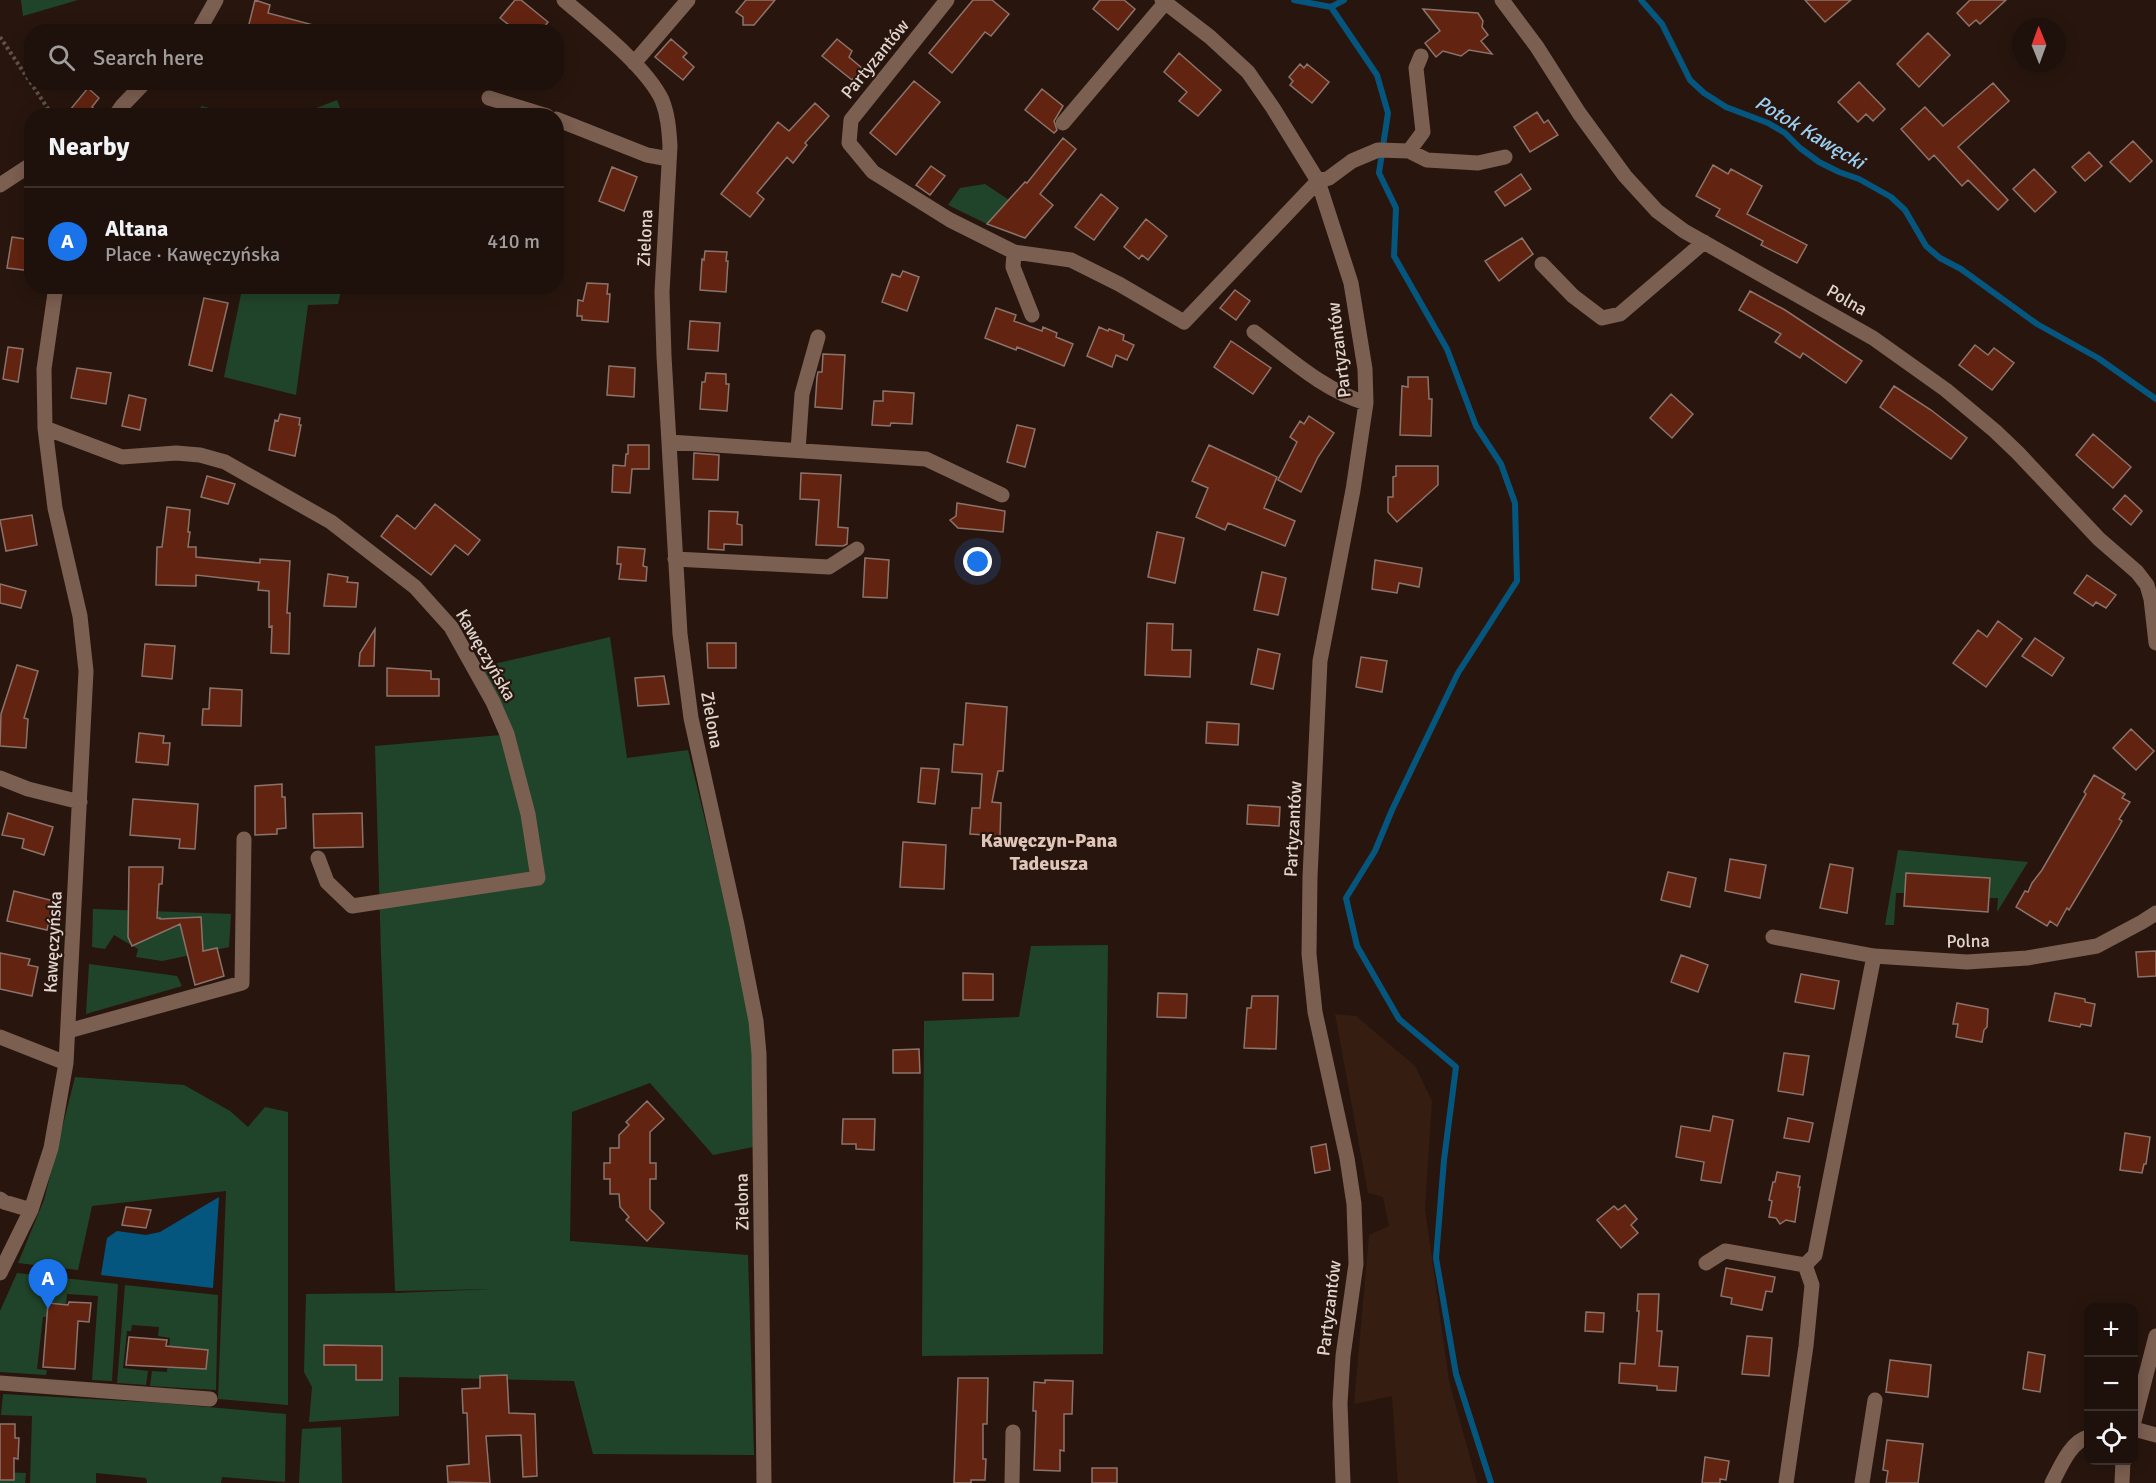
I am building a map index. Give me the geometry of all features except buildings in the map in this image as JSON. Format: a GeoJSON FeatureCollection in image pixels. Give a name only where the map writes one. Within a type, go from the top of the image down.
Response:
{"type":"FeatureCollection","features":[{"type":"Feature","properties":{"kind":"street"},"geometry":{"type":"LineString","coordinates":[[202,24],[216,0]]}},
{"type":"Feature","properties":{"kind":"street","name":"Zielona"},"geometry":{"type":"LineString","coordinates":[[564,0],[634,63],[661,99],[669,123],[662,292],[663,356],[680,634],[691,718],[737,925],[758,1038],[761,1095],[764,1483]]}},
{"type":"Feature","properties":{"kind":"street"},"geometry":{"type":"LineString","coordinates":[[634,63],[688,0]]}},
{"type":"Feature","properties":{"kind":"street","name":"Partyzantów"},"geometry":{"type":"LineString","coordinates":[[947,0],[851,120],[849,143],[873,172],[900,183],[950,220],[1014,252],[1071,260],[1119,284],[1184,322],[1318,181]]}},
{"type":"Feature","properties":{"kind":"street","name":"Polna"},"geometry":{"type":"LineString","coordinates":[[1502,0],[1625,176],[1657,211],[1704,242],[1873,338],[1946,390],[1995,430],[2099,539],[2137,572],[2147,585],[2151,599],[2156,643]]}},
{"type":"Feature","properties":{"kind":"street"},"geometry":{"type":"LineString","coordinates":[[1063,123],[1163,1]]}},
{"type":"Feature","properties":{"kind":"street","name":"Partyzantów"},"geometry":{"type":"LineString","coordinates":[[1163,1],[1210,37],[1248,72],[1274,108],[1318,181],[1351,283],[1365,369],[1365,403],[1353,490],[1320,661],[1310,877],[1309,954],[1315,1012],[1347,1158],[1354,1204],[1356,1264],[1343,1356],[1340,1402],[1343,1483]]}},
{"type":"Feature","properties":{"kind":"street"},"geometry":{"type":"LineString","coordinates":[[1402,151],[1423,132],[1416,68],[1421,56]]}},
{"type":"Feature","properties":{"kind":"street"},"geometry":{"type":"LineString","coordinates":[[121,108],[137,90]]}},
{"type":"Feature","properties":{"kind":"street"},"geometry":{"type":"LineString","coordinates":[[489,98],[521,108]]}},
{"type":"Feature","properties":{"kind":"street"},"geometry":{"type":"LineString","coordinates":[[564,121],[647,155],[669,159]]}},
{"type":"Feature","properties":{"kind":"street"},"geometry":{"type":"LineString","coordinates":[[1318,181],[1329,178],[1352,161],[1378,150],[1402,151],[1427,160],[1478,163],[1505,157]]}},
{"type":"Feature","properties":{"kind":"street"},"geometry":{"type":"LineString","coordinates":[[0,185],[24,169]]}},
{"type":"Feature","properties":{"kind":"street"},"geometry":{"type":"LineString","coordinates":[[1542,264],[1573,296],[1602,318],[1620,314],[1704,242]]}},
{"type":"Feature","properties":{"kind":"street"},"geometry":{"type":"LineString","coordinates":[[1014,252],[1013,267],[1032,315]]}},
{"type":"Feature","properties":{"kind":"street","name":"Kawęczyńska"},"geometry":{"type":"LineString","coordinates":[[0,1273],[31,1210],[51,1148],[66,1063],[68,1031],[86,671],[80,615],[55,508],[45,428],[44,369],[55,294]]}},
{"type":"Feature","properties":{"kind":"street"},"geometry":{"type":"LineString","coordinates":[[1254,332],[1328,386],[1349,398],[1365,403]]}},
{"type":"Feature","properties":{"kind":"street"},"geometry":{"type":"LineString","coordinates":[[798,450],[802,394],[818,337]]}},
{"type":"Feature","properties":{"kind":"street","name":"Kawęczyńska"},"geometry":{"type":"LineString","coordinates":[[45,428],[122,457],[176,453],[200,455],[225,462],[331,522],[415,586],[451,627],[493,702],[507,734],[528,814],[538,878],[352,906],[327,882],[318,858]]}},
{"type":"Feature","properties":{"kind":"street"},"geometry":{"type":"LineString","coordinates":[[669,442],[926,459],[1002,495]]}},
{"type":"Feature","properties":{"kind":"street"},"geometry":{"type":"LineString","coordinates":[[675,559],[829,567],[857,549]]}},
{"type":"Feature","properties":{"kind":"street"},"geometry":{"type":"LineString","coordinates":[[0,778],[28,789],[80,802]]}},
{"type":"Feature","properties":{"kind":"street"},"geometry":{"type":"LineString","coordinates":[[68,1031],[242,983],[244,839]]}},
{"type":"Feature","properties":{"kind":"street","name":"Polna"},"geometry":{"type":"LineString","coordinates":[[1773,937],[1874,956],[1962,962],[2027,958],[2097,946],[2156,913]]}},
{"type":"Feature","properties":{"kind":"street"},"geometry":{"type":"LineString","coordinates":[[1805,1265],[1815,1255],[1874,956]]}},
{"type":"Feature","properties":{"kind":"street"},"geometry":{"type":"LineString","coordinates":[[0,1037],[66,1063]]}},
{"type":"Feature","properties":{"kind":"street"},"geometry":{"type":"LineString","coordinates":[[0,1199],[31,1210]]}},
{"type":"Feature","properties":{"kind":"street"},"geometry":{"type":"LineString","coordinates":[[1706,1263],[1725,1251],[1805,1265]]}},
{"type":"Feature","properties":{"kind":"street"},"geometry":{"type":"LineString","coordinates":[[1786,1483],[1806,1346],[1812,1285],[1805,1265]]}},
{"type":"Feature","properties":{"kind":"street"},"geometry":{"type":"LineString","coordinates":[[2136,1411],[2156,1336]]}},
{"type":"Feature","properties":{"kind":"street"},"geometry":{"type":"LineString","coordinates":[[0,1383],[210,1399]]}},
{"type":"Feature","properties":{"kind":"street"},"geometry":{"type":"LineString","coordinates":[[1862,1483],[1875,1400]]}},
{"type":"Feature","properties":{"kind":"street"},"geometry":{"type":"LineString","coordinates":[[2138,1431],[2156,1435]]}},
{"type":"Feature","properties":{"kind":"street"},"geometry":{"type":"LineString","coordinates":[[1012,1483],[1013,1432]]}},
{"type":"Feature","properties":{"kind":"street"},"geometry":{"type":"LineString","coordinates":[[2052,1483],[2071,1450],[2084,1438]]}},
{"type":"Feature","properties":{"kind":"street"},"geometry":{"type":"LineString","coordinates":[[2122,1483],[2123,1465]]}},
{"type":"Feature","properties":{"kind":"path"},"geometry":{"type":"LineString","coordinates":[[0,37],[24,73]]}},
{"type":"Feature","properties":{"kind":"path"},"geometry":{"type":"LineString","coordinates":[[36,90],[48,108]]}},
{"type":"Feature","properties":{"kind":"shaded area"},"geometry":{"type":"Polygon","coordinates":[[[1335,1014],[1356,1016],[1415,1066],[1432,1101],[1425,1209],[1449,1381],[1477,1483],[1398,1483],[1392,1396],[1354,1404],[1369,1235],[1389,1226],[1383,1197],[1368,1193],[1335,1014]]]}},
{"type":"Feature","properties":{"kind":"green space"},"geometry":{"type":"Polygon","coordinates":[[[21,0],[78,0],[23,16],[21,0]]]}},
{"type":"Feature","properties":{"kind":"green space"},"geometry":{"type":"Polygon","coordinates":[[[337,100],[340,108],[316,108],[337,100]]]}},
{"type":"Feature","properties":{"kind":"green space"},"geometry":{"type":"Polygon","coordinates":[[[985,184],[1009,200],[987,224],[948,205],[960,188],[985,184]]]}},
{"type":"Feature","properties":{"kind":"green space"},"geometry":{"type":"Polygon","coordinates":[[[241,294],[340,294],[338,304],[308,305],[296,395],[224,377],[241,294]]]}},
{"type":"Feature","properties":{"kind":"green space"},"geometry":{"type":"Polygon","coordinates":[[[610,637],[627,758],[688,750],[726,906],[752,1028],[753,1147],[713,1155],[650,1083],[572,1112],[570,1241],[748,1255],[754,1455],[593,1454],[574,1381],[399,1377],[399,1416],[309,1422],[312,1387],[304,1372],[306,1294],[491,1289],[395,1291],[375,746],[513,734],[481,667],[610,637]]]}},
{"type":"Feature","properties":{"kind":"green space"},"geometry":{"type":"Polygon","coordinates":[[[1898,850],[2028,862],[1997,912],[1998,898],[1989,898],[1990,878],[1906,873],[1905,893],[1896,893],[1894,925],[1885,925],[1898,850]]]}},
{"type":"Feature","properties":{"kind":"green space"},"geometry":{"type":"Polygon","coordinates":[[[93,909],[231,914],[229,947],[162,961],[136,957],[138,949],[114,935],[105,949],[92,947],[93,909]]]}},
{"type":"Feature","properties":{"kind":"green space"},"geometry":{"type":"Polygon","coordinates":[[[1108,945],[1103,1354],[922,1356],[924,1021],[1019,1017],[1031,946],[1108,945]]]}},
{"type":"Feature","properties":{"kind":"green space"},"geometry":{"type":"Polygon","coordinates":[[[89,964],[177,976],[182,986],[86,1014],[89,964]]]}},
{"type":"Feature","properties":{"kind":"green space"},"geometry":{"type":"Polygon","coordinates":[[[75,1077],[184,1085],[230,1111],[248,1127],[265,1107],[288,1112],[288,1405],[218,1399],[226,1191],[92,1206],[78,1270],[18,1263],[44,1200],[75,1077]]]}},
{"type":"Feature","properties":{"kind":"green space"},"geometry":{"type":"Polygon","coordinates":[[[17,1273],[118,1284],[112,1381],[92,1380],[98,1296],[67,1294],[65,1317],[43,1317],[37,1369],[47,1370],[46,1375],[0,1372],[0,1311],[17,1273]]]}},
{"type":"Feature","properties":{"kind":"green space"},"geometry":{"type":"Polygon","coordinates":[[[125,1285],[218,1295],[216,1390],[150,1386],[152,1371],[167,1372],[170,1338],[158,1336],[159,1327],[132,1325],[131,1331],[127,1331],[123,1368],[148,1371],[146,1385],[117,1383],[125,1285]]]}},
{"type":"Feature","properties":{"kind":"green space"},"geometry":{"type":"Polygon","coordinates":[[[3,1394],[162,1403],[286,1414],[285,1482],[222,1477],[221,1483],[147,1483],[146,1478],[96,1473],[96,1483],[30,1483],[32,1416],[1,1415],[3,1394]]]}},
{"type":"Feature","properties":{"kind":"green space"},"geometry":{"type":"Polygon","coordinates":[[[341,1427],[342,1483],[299,1483],[302,1429],[341,1427]]]}},
{"type":"Feature","properties":{"kind":"green space"},"geometry":{"type":"Polygon","coordinates":[[[0,1472],[26,1473],[25,1483],[0,1483],[0,1472]]]}},
{"type":"Feature","properties":{"kind":"water"},"geometry":{"type":"Polygon","coordinates":[[[219,1197],[213,1288],[101,1275],[107,1238],[117,1231],[146,1235],[160,1232],[219,1197]]]}},
{"type":"Feature","properties":{"kind":"waterway","name":"Potok Kawęcki"},"geometry":{"type":"LineString","coordinates":[[1294,0],[1331,7],[1344,0]]}},
{"type":"Feature","properties":{"kind":"waterway","name":"Potok Kawęcki"},"geometry":{"type":"LineString","coordinates":[[1641,0],[1662,24],[1690,80],[1704,93],[1726,107],[1768,123],[1785,133],[1819,162],[1859,179],[1891,197],[1905,210],[1926,246],[1940,258],[1961,269],[2037,324],[2098,358],[2156,399]]}},
{"type":"Feature","properties":{"kind":"waterway"},"geometry":{"type":"LineString","coordinates":[[1331,7],[1377,75],[1388,113],[1379,173],[1396,208],[1394,256],[1447,349],[1476,426],[1501,464],[1515,503],[1517,581],[1458,673],[1392,810],[1375,851],[1346,898],[1357,946],[1399,1019],[1456,1067],[1444,1160],[1436,1258],[1456,1374],[1491,1483]]}},
{"type":"Feature","properties":{"kind":"place","name":"Altana"},"geometry":{"type":"Point","coordinates":[48,1309]}},
{"type":"Feature","properties":{"kind":"district","name":"Kawęczyn-Pana Tadeusza"},"geometry":{"type":"Point","coordinates":[1049,852]}}]}
